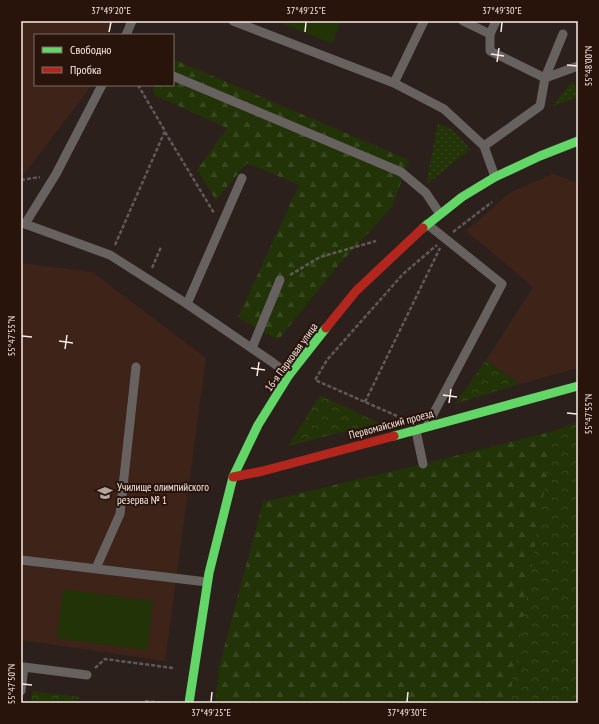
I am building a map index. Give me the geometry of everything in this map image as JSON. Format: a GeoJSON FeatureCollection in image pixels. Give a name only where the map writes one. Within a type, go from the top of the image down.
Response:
{"type":"FeatureCollection","features":[{"type":"Feature","properties":{"kind":"main road","name":"16-я Парковая улица"},"geometry":{"type":"LineString","coordinates":[[189,703],[207,582],[233,477],[258,425],[289,375],[356,291],[427,224],[462,197],[495,177],[540,156],[578,141]]}},
{"type":"Feature","properties":{"kind":"main road","name":"Первомайский проезд"},"geometry":{"type":"LineString","coordinates":[[233,477],[263,471],[578,386]]}},
{"type":"Feature","properties":{"kind":"lane"},"geometry":{"type":"LineString","coordinates":[[126,34],[132,21]]}},
{"type":"Feature","properties":{"kind":"lane"},"geometry":{"type":"LineString","coordinates":[[233,21],[394,83],[444,109],[484,146],[495,177]]}},
{"type":"Feature","properties":{"kind":"lane"},"geometry":{"type":"LineString","coordinates":[[394,83],[424,21]]}},
{"type":"Feature","properties":{"kind":"lane"},"geometry":{"type":"LineString","coordinates":[[463,21],[490,34]]}},
{"type":"Feature","properties":{"kind":"lane"},"geometry":{"type":"LineString","coordinates":[[496,21],[490,34],[490,51],[545,78],[578,66]]}},
{"type":"Feature","properties":{"kind":"lane"},"geometry":{"type":"LineString","coordinates":[[484,146],[540,106],[545,78],[563,34]]}},
{"type":"Feature","properties":{"kind":"lane"},"geometry":{"type":"LineString","coordinates":[[174,76],[401,172],[426,193],[440,214]]}},
{"type":"Feature","properties":{"kind":"lane"},"geometry":{"type":"LineString","coordinates":[[101,86],[56,174],[23,224],[110,255],[187,304],[289,375]]}},
{"type":"Feature","properties":{"kind":"lane"},"geometry":{"type":"LineString","coordinates":[[187,304],[242,178]]}},
{"type":"Feature","properties":{"kind":"lane"},"geometry":{"type":"LineString","coordinates":[[424,464],[421,429],[502,284],[427,224]]}},
{"type":"Feature","properties":{"kind":"lane"},"geometry":{"type":"LineString","coordinates":[[252,348],[280,280]]}},
{"type":"Feature","properties":{"kind":"lane"},"geometry":{"type":"LineString","coordinates":[[96,568],[120,514],[136,367]]}},
{"type":"Feature","properties":{"kind":"lane"},"geometry":{"type":"LineString","coordinates":[[21,560],[207,582]]}},
{"type":"Feature","properties":{"kind":"lane"},"geometry":{"type":"LineString","coordinates":[[21,691],[24,668],[87,675]]}},
{"type":"Feature","properties":{"kind":"path"},"geometry":{"type":"LineString","coordinates":[[139,86],[221,225]]}},
{"type":"Feature","properties":{"kind":"path"},"geometry":{"type":"LineString","coordinates":[[110,255],[165,131]]}},
{"type":"Feature","properties":{"kind":"path"},"geometry":{"type":"LineString","coordinates":[[21,180],[56,174]]}},
{"type":"Feature","properties":{"kind":"path"},"geometry":{"type":"LineString","coordinates":[[398,417],[315,380],[327,360],[403,274],[494,200]]}},
{"type":"Feature","properties":{"kind":"path"},"geometry":{"type":"LineString","coordinates":[[365,402],[445,239]]}},
{"type":"Feature","properties":{"kind":"path"},"geometry":{"type":"LineString","coordinates":[[280,280],[320,257],[376,241]]}},
{"type":"Feature","properties":{"kind":"path"},"geometry":{"type":"LineString","coordinates":[[147,279],[161,246]]}},
{"type":"Feature","properties":{"kind":"path"},"geometry":{"type":"LineString","coordinates":[[87,675],[105,659],[173,668]]}},
{"type":"Feature","properties":{"kind":"path"},"geometry":{"type":"LineString","coordinates":[[145,701],[163,703]]}},
{"type":"Feature","properties":{"kind":"shaded area"},"geometry":{"type":"Polygon","coordinates":[[[21,21],[110,21],[107,34],[34,34],[34,86],[91,86],[25,173],[21,173],[21,21]]]}},
{"type":"Feature","properties":{"kind":"shaded area"},"geometry":{"type":"Polygon","coordinates":[[[553,174],[578,183],[578,368],[520,384],[486,360],[533,287],[466,231],[511,192],[553,174]]]}},
{"type":"Feature","properties":{"kind":"shaded area","name":"Училище олимпийского резерва № 1"},"geometry":{"type":"Polygon","coordinates":[[[21,263],[92,272],[206,358],[165,661],[21,640],[21,263]]]}},
{"type":"Feature","properties":{"kind":"green space"},"geometry":{"type":"Polygon","coordinates":[[[277,21],[341,21],[332,44],[277,21]]]}},
{"type":"Feature","properties":{"kind":"green space"},"geometry":{"type":"Polygon","coordinates":[[[174,59],[409,160],[392,207],[336,268],[278,340],[238,317],[299,185],[247,163],[216,200],[197,170],[227,128],[154,95],[153,86],[174,86],[174,59]]]}},
{"type":"Feature","properties":{"kind":"green space"},"geometry":{"type":"Polygon","coordinates":[[[572,81],[578,93],[578,97],[553,106],[572,81]]]}},
{"type":"Feature","properties":{"kind":"green space"},"geometry":{"type":"Polygon","coordinates":[[[438,123],[453,130],[470,149],[426,185],[438,123]]]}},
{"type":"Feature","properties":{"kind":"green space"},"geometry":{"type":"Polygon","coordinates":[[[486,360],[520,384],[455,404],[486,360]]]}},
{"type":"Feature","properties":{"kind":"green space"},"geometry":{"type":"Polygon","coordinates":[[[320,395],[379,423],[288,446],[320,395]]]}},
{"type":"Feature","properties":{"kind":"green space"},"geometry":{"type":"Polygon","coordinates":[[[578,422],[578,703],[509,703],[554,431],[578,422]]]}},
{"type":"Feature","properties":{"kind":"green space"},"geometry":{"type":"Polygon","coordinates":[[[578,424],[578,703],[215,703],[219,667],[263,502],[423,464],[578,424]]]}},
{"type":"Feature","properties":{"kind":"green space"},"geometry":{"type":"Polygon","coordinates":[[[63,589],[153,601],[147,650],[57,638],[63,589]]]}},
{"type":"Feature","properties":{"kind":"green space"},"geometry":{"type":"Polygon","coordinates":[[[32,691],[79,697],[79,703],[31,703],[32,691]]]}},
{"type":"Feature","properties":{"kind":"traffic: fast"},"geometry":{"type":"LineString","coordinates":[[423,228],[462,197],[495,177],[540,156],[578,141]]}},
{"type":"Feature","properties":{"kind":"traffic: fast"},"geometry":{"type":"LineString","coordinates":[[189,703],[209,573],[233,477],[258,425],[289,375],[326,328]]}},
{"type":"Feature","properties":{"kind":"traffic: fast"},"geometry":{"type":"LineString","coordinates":[[394,436],[578,386]]}},
{"type":"Feature","properties":{"kind":"traffic: jam"},"geometry":{"type":"LineString","coordinates":[[326,328],[356,291],[423,228]]}},
{"type":"Feature","properties":{"kind":"traffic: jam"},"geometry":{"type":"LineString","coordinates":[[233,477],[263,471],[394,436]]}},
{"type":"Feature","properties":{"kind":"place","name":"Училище олимпийского резерва № 1"},"geometry":{"type":"Point","coordinates":[105,493]}}]}
